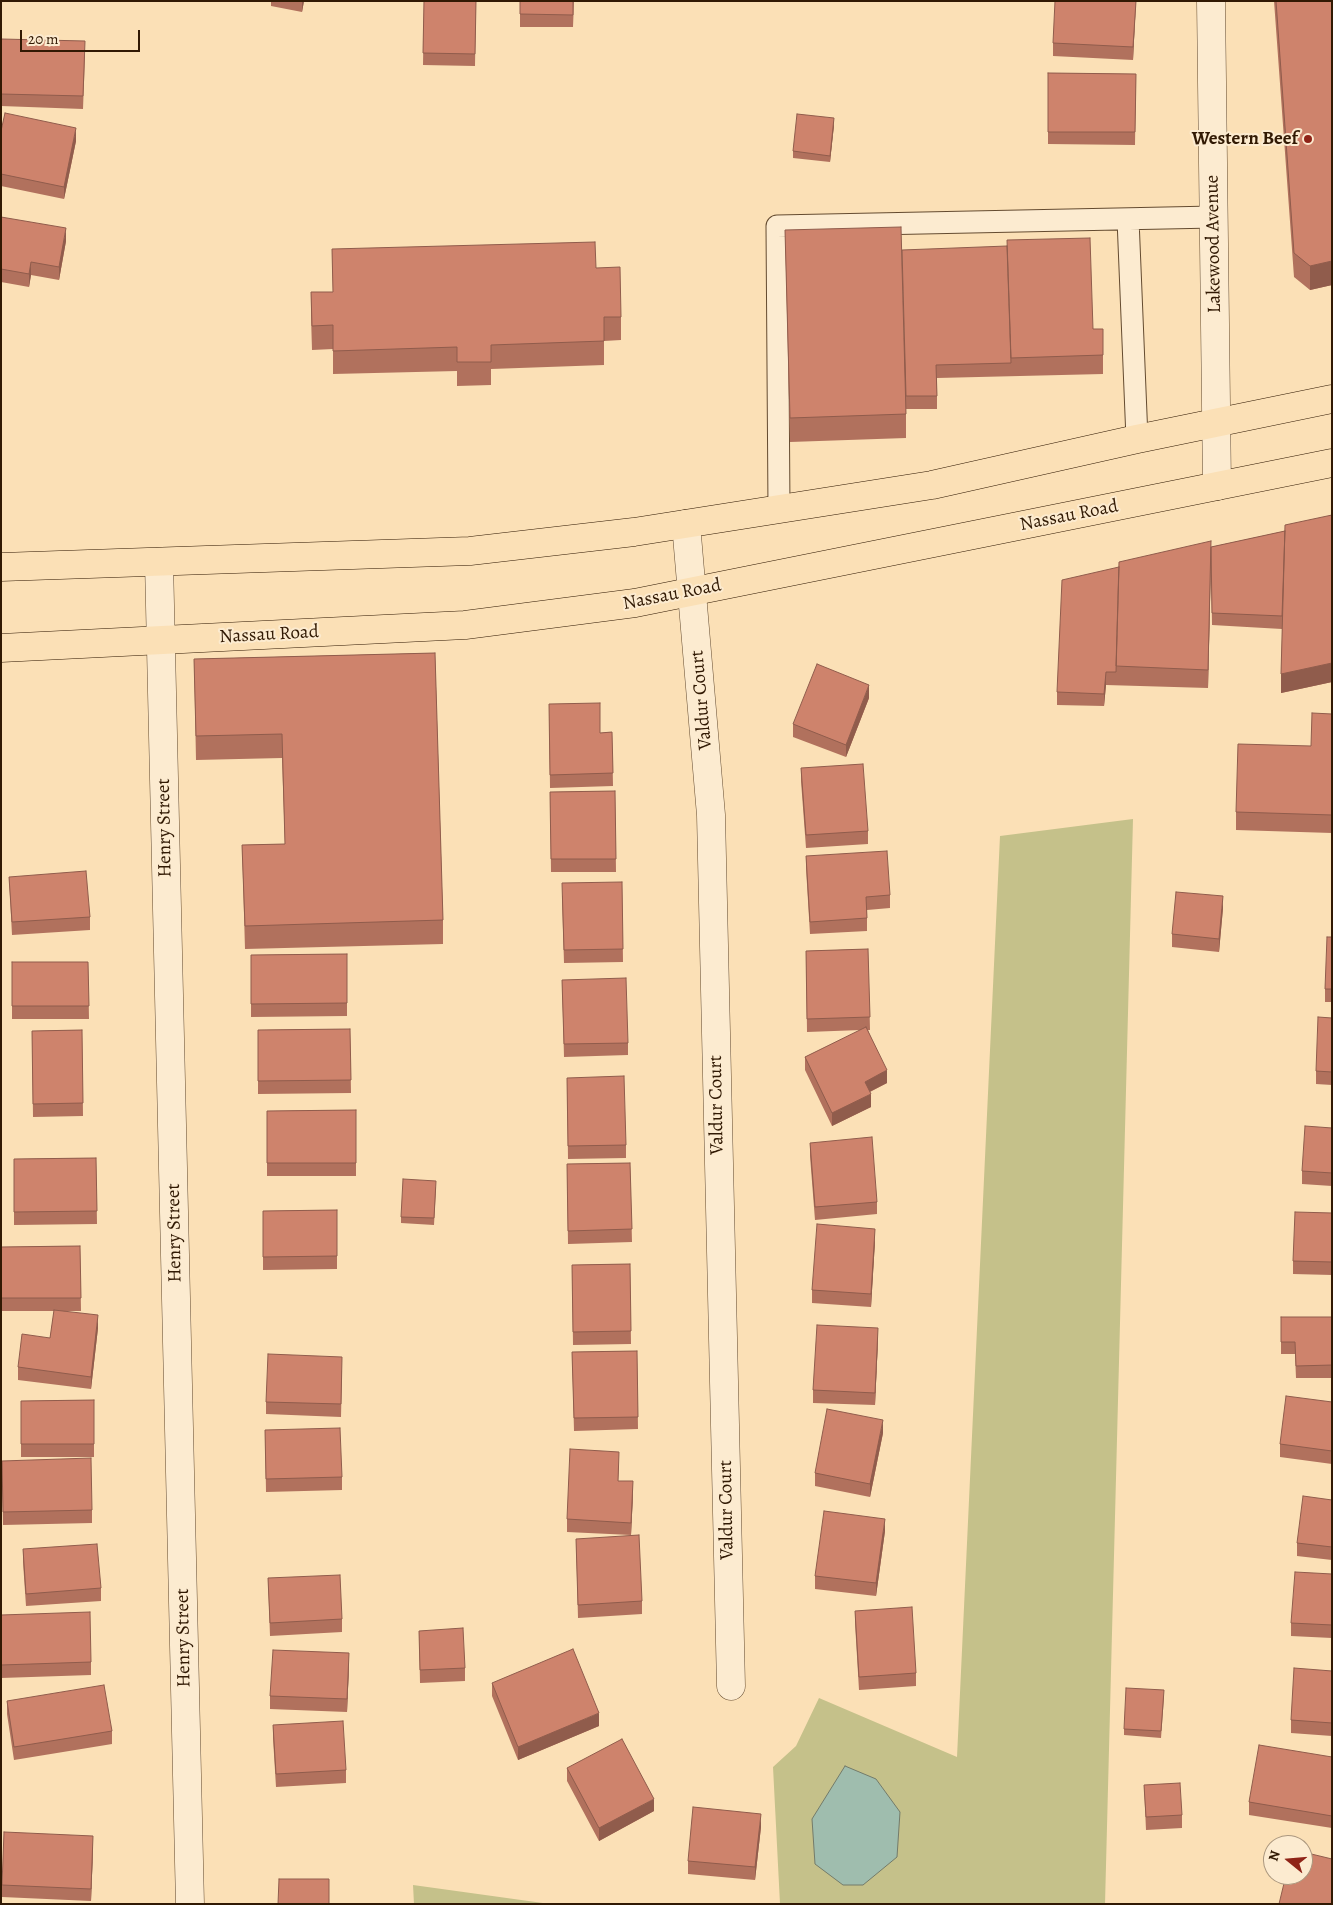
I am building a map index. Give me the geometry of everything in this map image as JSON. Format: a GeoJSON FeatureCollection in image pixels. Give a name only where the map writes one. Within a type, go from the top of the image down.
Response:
{"type":"FeatureCollection","features":[{"type":"Feature","properties":{"kind":"main road"},"geometry":{"type":"LineString","coordinates":[[1,567],[470,551],[634,532],[932,485],[1137,438],[1332,399]]}},
{"type":"Feature","properties":{"kind":"main road","name":"Nassau Road"},"geometry":{"type":"LineString","coordinates":[[1,648],[465,625],[635,603],[1332,463]]}},
{"type":"Feature","properties":{"kind":"street","name":"Lakewood Avenue"},"geometry":{"type":"LineString","coordinates":[[1211,1],[1217,486]]}},
{"type":"Feature","properties":{"kind":"street","name":"Valdur Court"},"geometry":{"type":"LineString","coordinates":[[686,524],[711,816],[731,1686]]}},
{"type":"Feature","properties":{"kind":"street","name":"Henry Street"},"geometry":{"type":"LineString","coordinates":[[159,562],[190,1904]]}},
{"type":"Feature","properties":{"kind":"lane"},"geometry":{"type":"LineString","coordinates":[[779,509],[777,226],[1214,217]]}},
{"type":"Feature","properties":{"kind":"lane"},"geometry":{"type":"LineString","coordinates":[[1128,219],[1137,438]]}},
{"type":"Feature","properties":{"kind":"shaded area"},"geometry":{"type":"Polygon","coordinates":[[[1133,819],[1105,1904],[780,1904],[773,1767],[796,1746],[819,1698],[957,1757],[1000,836],[1133,819]]]}},
{"type":"Feature","properties":{"kind":"shaded area"},"geometry":{"type":"Polygon","coordinates":[[[845,1766],[876,1779],[900,1812],[897,1857],[863,1885],[843,1885],[815,1864],[812,1819],[845,1766]]]}},
{"type":"Feature","properties":{"kind":"shaded area"},"geometry":{"type":"Polygon","coordinates":[[[413,1885],[550,1904],[414,1904],[413,1885]]]}},
{"type":"Feature","properties":{"kind":"building"},"geometry":{"type":"Polygon","coordinates":[[[424,1],[476,1],[475,54],[423,53],[424,1]]]}},
{"type":"Feature","properties":{"kind":"building"},"geometry":{"type":"Polygon","coordinates":[[[520,1],[573,1],[573,15],[520,14],[520,1]]]}},
{"type":"Feature","properties":{"kind":"building"},"geometry":{"type":"Polygon","coordinates":[[[1055,1],[1136,1],[1133,47],[1053,43],[1055,1]]]}},
{"type":"Feature","properties":{"kind":"building","name":"Western Beef"},"geometry":{"type":"Polygon","coordinates":[[[1276,1],[1332,1],[1332,261],[1310,266],[1294,253],[1276,1]]]}},
{"type":"Feature","properties":{"kind":"building"},"geometry":{"type":"Polygon","coordinates":[[[1,39],[85,41],[83,96],[1,94],[1,39]]]}},
{"type":"Feature","properties":{"kind":"building"},"geometry":{"type":"Polygon","coordinates":[[[1048,73],[1136,74],[1135,132],[1048,132],[1048,73]]]}},
{"type":"Feature","properties":{"kind":"building"},"geometry":{"type":"Polygon","coordinates":[[[5,113],[76,128],[64,187],[1,174],[1,131],[5,113]]]}},
{"type":"Feature","properties":{"kind":"building"},"geometry":{"type":"Polygon","coordinates":[[[797,114],[834,118],[830,156],[793,151],[797,114]]]}},
{"type":"Feature","properties":{"kind":"building"},"geometry":{"type":"Polygon","coordinates":[[[1,217],[66,228],[59,267],[31,262],[29,274],[1,269],[1,217]]]}},
{"type":"Feature","properties":{"kind":"building"},"geometry":{"type":"Polygon","coordinates":[[[901,227],[906,414],[790,418],[785,230],[901,227]]]}},
{"type":"Feature","properties":{"kind":"building"},"geometry":{"type":"Polygon","coordinates":[[[1090,238],[1093,329],[1103,329],[1103,355],[1011,358],[1007,240],[1090,238]]]}},
{"type":"Feature","properties":{"kind":"building"},"geometry":{"type":"Polygon","coordinates":[[[595,242],[596,268],[620,267],[621,317],[604,317],[604,341],[491,345],[491,362],[457,362],[457,347],[333,351],[333,325],[312,326],[311,292],[333,292],[332,249],[595,242]]]}},
{"type":"Feature","properties":{"kind":"building"},"geometry":{"type":"Polygon","coordinates":[[[1007,246],[1011,363],[936,365],[937,396],[906,396],[902,250],[1007,246]]]}},
{"type":"Feature","properties":{"kind":"building"},"geometry":{"type":"Polygon","coordinates":[[[1332,515],[1332,663],[1281,674],[1285,525],[1332,515]]]}},
{"type":"Feature","properties":{"kind":"building"},"geometry":{"type":"Polygon","coordinates":[[[1285,531],[1282,616],[1212,613],[1211,547],[1285,531]]]}},
{"type":"Feature","properties":{"kind":"building"},"geometry":{"type":"Polygon","coordinates":[[[1211,541],[1208,670],[1116,666],[1119,562],[1211,541]]]}},
{"type":"Feature","properties":{"kind":"building"},"geometry":{"type":"Polygon","coordinates":[[[1119,567],[1116,672],[1106,672],[1104,694],[1057,692],[1062,580],[1119,567]]]}},
{"type":"Feature","properties":{"kind":"building"},"geometry":{"type":"Polygon","coordinates":[[[435,653],[443,920],[245,926],[242,845],[285,844],[282,734],[196,736],[194,659],[435,653]]]}},
{"type":"Feature","properties":{"kind":"building"},"geometry":{"type":"Polygon","coordinates":[[[817,664],[869,685],[846,745],[793,724],[817,664]]]}},
{"type":"Feature","properties":{"kind":"building"},"geometry":{"type":"Polygon","coordinates":[[[600,703],[600,733],[612,732],[613,773],[550,775],[549,704],[600,703]]]}},
{"type":"Feature","properties":{"kind":"building"},"geometry":{"type":"Polygon","coordinates":[[[1312,713],[1332,714],[1332,815],[1236,812],[1238,744],[1311,746],[1312,713]]]}},
{"type":"Feature","properties":{"kind":"building"},"geometry":{"type":"Polygon","coordinates":[[[863,764],[868,831],[806,835],[801,768],[863,764]]]}},
{"type":"Feature","properties":{"kind":"building"},"geometry":{"type":"Polygon","coordinates":[[[615,791],[616,859],[551,859],[550,792],[615,791]]]}},
{"type":"Feature","properties":{"kind":"building"},"geometry":{"type":"Polygon","coordinates":[[[887,851],[890,895],[866,897],[867,918],[810,922],[806,856],[887,851]]]}},
{"type":"Feature","properties":{"kind":"building"},"geometry":{"type":"Polygon","coordinates":[[[86,871],[90,917],[12,922],[9,877],[86,871]]]}},
{"type":"Feature","properties":{"kind":"building"},"geometry":{"type":"Polygon","coordinates":[[[622,882],[623,949],[564,950],[562,883],[622,882]]]}},
{"type":"Feature","properties":{"kind":"building"},"geometry":{"type":"Polygon","coordinates":[[[1176,892],[1223,896],[1219,939],[1172,934],[1176,892]]]}},
{"type":"Feature","properties":{"kind":"building"},"geometry":{"type":"Polygon","coordinates":[[[1327,937],[1332,937],[1332,989],[1325,989],[1327,937]]]}},
{"type":"Feature","properties":{"kind":"building"},"geometry":{"type":"Polygon","coordinates":[[[868,949],[870,1017],[807,1019],[806,951],[868,949]]]}},
{"type":"Feature","properties":{"kind":"building"},"geometry":{"type":"Polygon","coordinates":[[[347,954],[347,1003],[251,1004],[251,955],[347,954]]]}},
{"type":"Feature","properties":{"kind":"building"},"geometry":{"type":"Polygon","coordinates":[[[12,962],[88,962],[89,1006],[12,1006],[12,962]]]}},
{"type":"Feature","properties":{"kind":"building"},"geometry":{"type":"Polygon","coordinates":[[[626,978],[628,1043],[564,1044],[562,980],[626,978]]]}},
{"type":"Feature","properties":{"kind":"building"},"geometry":{"type":"Polygon","coordinates":[[[1318,1017],[1332,1018],[1332,1072],[1316,1071],[1318,1017]]]}},
{"type":"Feature","properties":{"kind":"building"},"geometry":{"type":"Polygon","coordinates":[[[866,1027],[887,1070],[865,1082],[871,1094],[832,1113],[805,1057],[866,1027]]]}},
{"type":"Feature","properties":{"kind":"building"},"geometry":{"type":"Polygon","coordinates":[[[350,1029],[351,1080],[258,1081],[258,1030],[350,1029]]]}},
{"type":"Feature","properties":{"kind":"building"},"geometry":{"type":"Polygon","coordinates":[[[82,1030],[83,1103],[33,1104],[32,1031],[82,1030]]]}},
{"type":"Feature","properties":{"kind":"building"},"geometry":{"type":"Polygon","coordinates":[[[624,1076],[626,1145],[568,1146],[567,1078],[624,1076]]]}},
{"type":"Feature","properties":{"kind":"building"},"geometry":{"type":"Polygon","coordinates":[[[356,1110],[356,1163],[267,1163],[267,1111],[356,1110]]]}},
{"type":"Feature","properties":{"kind":"building"},"geometry":{"type":"Polygon","coordinates":[[[1305,1126],[1332,1128],[1332,1173],[1302,1171],[1305,1126]]]}},
{"type":"Feature","properties":{"kind":"building"},"geometry":{"type":"Polygon","coordinates":[[[872,1137],[877,1202],[815,1207],[810,1143],[872,1137]]]}},
{"type":"Feature","properties":{"kind":"building"},"geometry":{"type":"Polygon","coordinates":[[[96,1158],[97,1211],[14,1212],[14,1159],[96,1158]]]}},
{"type":"Feature","properties":{"kind":"building"},"geometry":{"type":"Polygon","coordinates":[[[630,1163],[632,1229],[568,1231],[567,1164],[630,1163]]]}},
{"type":"Feature","properties":{"kind":"building"},"geometry":{"type":"Polygon","coordinates":[[[403,1179],[436,1181],[434,1218],[401,1217],[403,1179]]]}},
{"type":"Feature","properties":{"kind":"building"},"geometry":{"type":"Polygon","coordinates":[[[337,1210],[337,1256],[263,1257],[263,1211],[337,1210]]]}},
{"type":"Feature","properties":{"kind":"building"},"geometry":{"type":"Polygon","coordinates":[[[1295,1212],[1332,1213],[1332,1262],[1293,1261],[1295,1212]]]}},
{"type":"Feature","properties":{"kind":"building"},"geometry":{"type":"Polygon","coordinates":[[[817,1224],[875,1229],[871,1294],[812,1290],[817,1224]]]}},
{"type":"Feature","properties":{"kind":"building"},"geometry":{"type":"Polygon","coordinates":[[[80,1246],[81,1298],[1,1298],[1,1247],[80,1246]]]}},
{"type":"Feature","properties":{"kind":"building"},"geometry":{"type":"Polygon","coordinates":[[[630,1264],[631,1331],[573,1332],[572,1265],[630,1264]]]}},
{"type":"Feature","properties":{"kind":"building"},"geometry":{"type":"Polygon","coordinates":[[[54,1310],[98,1315],[91,1377],[18,1367],[22,1334],[50,1338],[54,1310]]]}},
{"type":"Feature","properties":{"kind":"building"},"geometry":{"type":"Polygon","coordinates":[[[1281,1317],[1332,1317],[1332,1365],[1296,1366],[1295,1342],[1281,1342],[1281,1317]]]}},
{"type":"Feature","properties":{"kind":"building"},"geometry":{"type":"Polygon","coordinates":[[[817,1325],[878,1328],[875,1393],[813,1390],[817,1325]]]}},
{"type":"Feature","properties":{"kind":"building"},"geometry":{"type":"Polygon","coordinates":[[[637,1351],[638,1417],[574,1418],[572,1352],[637,1351]]]}},
{"type":"Feature","properties":{"kind":"building"},"geometry":{"type":"Polygon","coordinates":[[[268,1354],[342,1357],[341,1404],[266,1402],[268,1354]]]}},
{"type":"Feature","properties":{"kind":"building"},"geometry":{"type":"Polygon","coordinates":[[[1286,1396],[1332,1402],[1332,1451],[1280,1444],[1286,1396]]]}},
{"type":"Feature","properties":{"kind":"building"},"geometry":{"type":"Polygon","coordinates":[[[94,1400],[94,1444],[21,1444],[21,1401],[94,1400]]]}},
{"type":"Feature","properties":{"kind":"building"},"geometry":{"type":"Polygon","coordinates":[[[827,1409],[883,1420],[870,1484],[815,1473],[827,1409]]]}},
{"type":"Feature","properties":{"kind":"building"},"geometry":{"type":"Polygon","coordinates":[[[340,1428],[342,1477],[266,1479],[265,1430],[340,1428]]]}},
{"type":"Feature","properties":{"kind":"building"},"geometry":{"type":"Polygon","coordinates":[[[570,1449],[619,1452],[618,1481],[633,1481],[631,1523],[567,1519],[570,1449]]]}},
{"type":"Feature","properties":{"kind":"building"},"geometry":{"type":"Polygon","coordinates":[[[91,1458],[92,1510],[3,1512],[2,1461],[91,1458]]]}},
{"type":"Feature","properties":{"kind":"building"},"geometry":{"type":"Polygon","coordinates":[[[1303,1496],[1332,1500],[1332,1547],[1297,1543],[1303,1496]]]}},
{"type":"Feature","properties":{"kind":"building"},"geometry":{"type":"Polygon","coordinates":[[[824,1511],[885,1519],[876,1583],[815,1576],[824,1511]]]}},
{"type":"Feature","properties":{"kind":"building"},"geometry":{"type":"Polygon","coordinates":[[[639,1535],[642,1601],[578,1605],[576,1539],[639,1535]]]}},
{"type":"Feature","properties":{"kind":"building"},"geometry":{"type":"Polygon","coordinates":[[[97,1544],[101,1588],[26,1594],[23,1549],[97,1544]]]}},
{"type":"Feature","properties":{"kind":"building"},"geometry":{"type":"Polygon","coordinates":[[[1295,1572],[1332,1574],[1332,1625],[1291,1623],[1295,1572]]]}},
{"type":"Feature","properties":{"kind":"building"},"geometry":{"type":"Polygon","coordinates":[[[340,1575],[342,1619],[270,1623],[268,1578],[340,1575]]]}},
{"type":"Feature","properties":{"kind":"building"},"geometry":{"type":"Polygon","coordinates":[[[912,1607],[916,1673],[859,1677],[855,1611],[912,1607]]]}},
{"type":"Feature","properties":{"kind":"building"},"geometry":{"type":"Polygon","coordinates":[[[90,1612],[91,1662],[1,1665],[1,1615],[90,1612]]]}},
{"type":"Feature","properties":{"kind":"building"},"geometry":{"type":"Polygon","coordinates":[[[463,1628],[465,1668],[420,1670],[419,1631],[463,1628]]]}},
{"type":"Feature","properties":{"kind":"building"},"geometry":{"type":"Polygon","coordinates":[[[573,1649],[599,1713],[518,1747],[492,1683],[573,1649]]]}},
{"type":"Feature","properties":{"kind":"building"},"geometry":{"type":"Polygon","coordinates":[[[273,1650],[349,1653],[347,1699],[270,1696],[273,1650]]]}},
{"type":"Feature","properties":{"kind":"building"},"geometry":{"type":"Polygon","coordinates":[[[1294,1668],[1332,1671],[1332,1723],[1291,1720],[1294,1668]]]}},
{"type":"Feature","properties":{"kind":"building"},"geometry":{"type":"Polygon","coordinates":[[[104,1685],[112,1731],[14,1747],[7,1701],[104,1685]]]}},
{"type":"Feature","properties":{"kind":"building"},"geometry":{"type":"Polygon","coordinates":[[[1126,1688],[1164,1690],[1161,1731],[1124,1729],[1126,1688]]]}},
{"type":"Feature","properties":{"kind":"building"},"geometry":{"type":"Polygon","coordinates":[[[343,1721],[346,1770],[276,1774],[273,1725],[343,1721]]]}},
{"type":"Feature","properties":{"kind":"building"},"geometry":{"type":"Polygon","coordinates":[[[622,1739],[654,1799],[599,1828],[567,1768],[622,1739]]]}},
{"type":"Feature","properties":{"kind":"building"},"geometry":{"type":"Polygon","coordinates":[[[1259,1745],[1332,1757],[1332,1816],[1249,1802],[1259,1745]]]}},
{"type":"Feature","properties":{"kind":"building"},"geometry":{"type":"Polygon","coordinates":[[[1180,1783],[1182,1815],[1146,1817],[1144,1785],[1180,1783]]]}},
{"type":"Feature","properties":{"kind":"building"},"geometry":{"type":"Polygon","coordinates":[[[693,1807],[761,1814],[755,1867],[688,1861],[693,1807]]]}},
{"type":"Feature","properties":{"kind":"building"},"geometry":{"type":"Polygon","coordinates":[[[4,1832],[93,1836],[91,1889],[2,1885],[4,1832]]]}},
{"type":"Feature","properties":{"kind":"building"},"geometry":{"type":"Polygon","coordinates":[[[1313,1854],[1332,1859],[1332,1904],[1279,1904],[1284,1885],[1313,1885],[1313,1854]]]}},
{"type":"Feature","properties":{"kind":"building"},"geometry":{"type":"Polygon","coordinates":[[[279,1879],[329,1879],[329,1904],[278,1904],[279,1879]]]}},
{"type":"Feature","properties":{"kind":"place","name":"Western Beef"},"geometry":{"type":"Point","coordinates":[1308,139]}}]}
